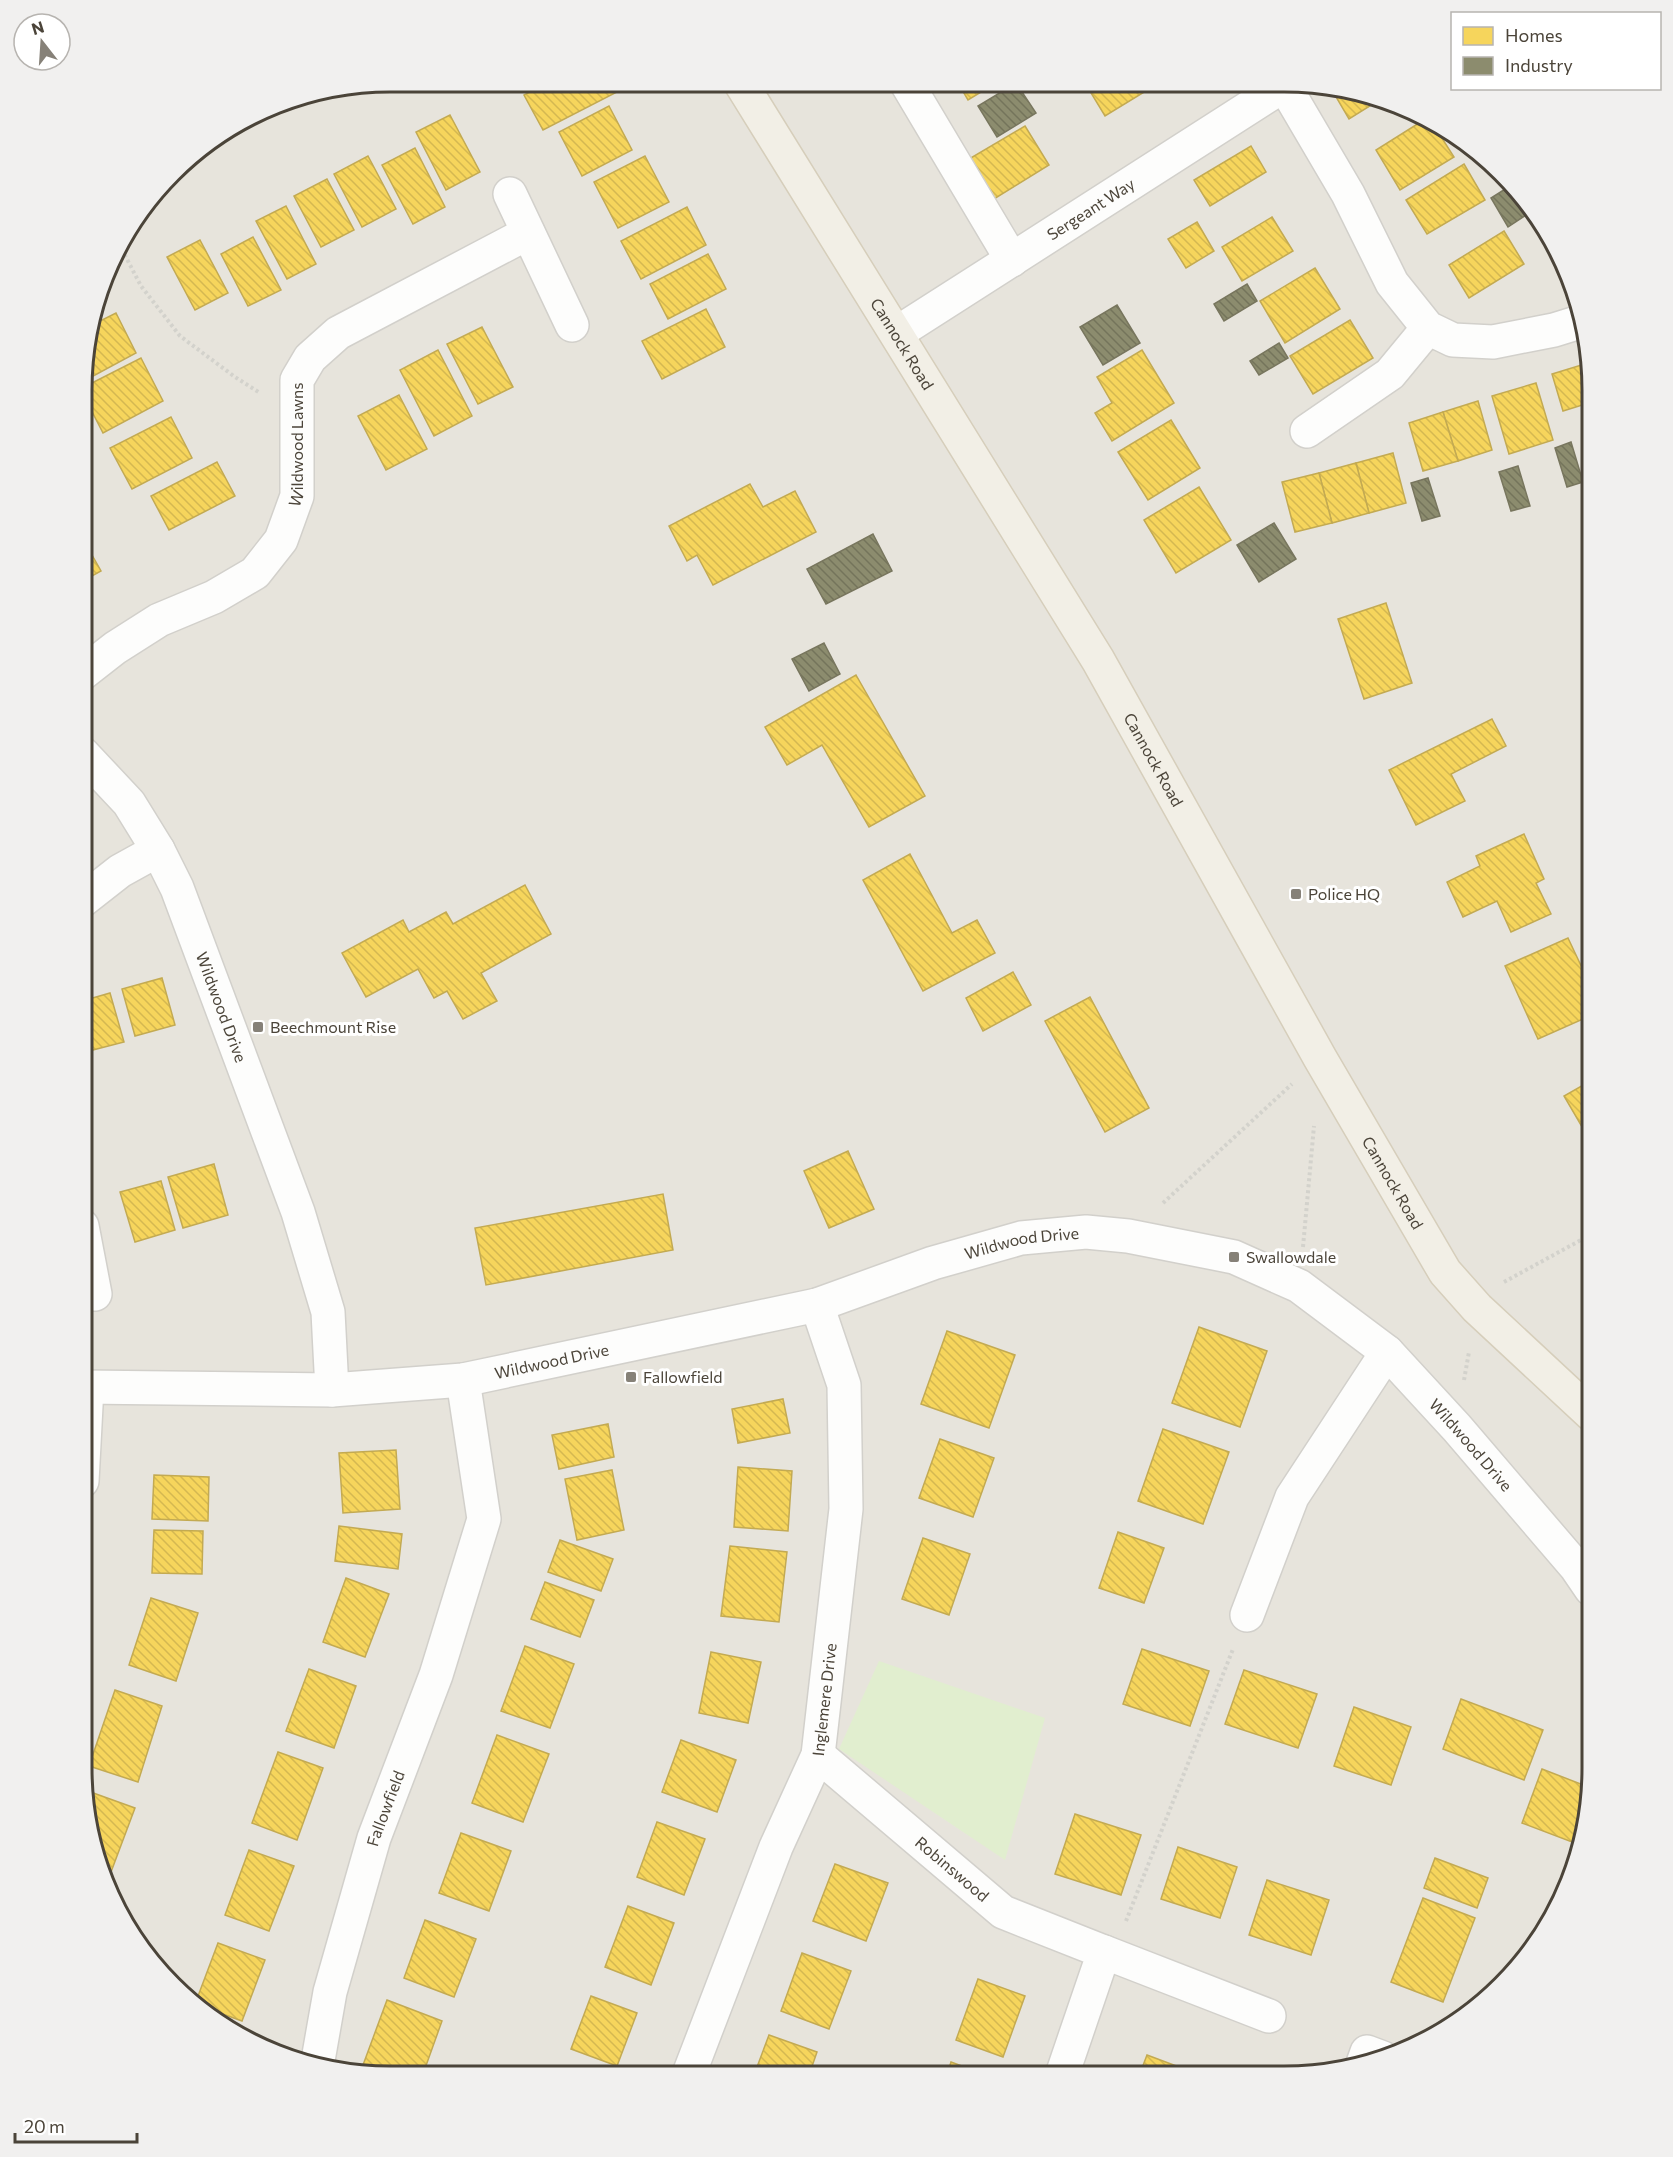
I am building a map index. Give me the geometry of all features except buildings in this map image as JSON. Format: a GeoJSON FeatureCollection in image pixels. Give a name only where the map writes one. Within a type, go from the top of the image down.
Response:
{"type":"FeatureCollection","features":[{"type":"Feature","properties":{"kind":"main road","name":"Cannock Road"},"geometry":{"type":"LineString","coordinates":[[746,91],[1098,660],[1320,1058],[1445,1272],[1477,1308],[1582,1405]]}},
{"type":"Feature","properties":{"kind":"street"},"geometry":{"type":"LineString","coordinates":[[911,91],[1012,260]]}},
{"type":"Feature","properties":{"kind":"street","name":"Sergeant Way"},"geometry":{"type":"LineString","coordinates":[[897,333],[1274,91]]}},
{"type":"Feature","properties":{"kind":"street","name":"Sergeant Way"},"geometry":{"type":"LineString","coordinates":[[1289,91],[1348,195],[1392,283],[1428,328],[1453,340],[1493,342],[1574,324]]}},
{"type":"Feature","properties":{"kind":"street"},"geometry":{"type":"LineString","coordinates":[[510,194],[572,325]]}},
{"type":"Feature","properties":{"kind":"street","name":"Wildwood Lawns"},"geometry":{"type":"LineString","coordinates":[[91,668],[115,648],[159,620],[214,597],[255,573],[281,540],[297,496],[297,380],[310,358],[338,333],[528,233]]}},
{"type":"Feature","properties":{"kind":"street"},"geometry":{"type":"LineString","coordinates":[[1307,431],[1390,374],[1428,328]]}},
{"type":"Feature","properties":{"kind":"street","name":"Wildwood Drive"},"geometry":{"type":"LineString","coordinates":[[91,763],[129,803],[158,850],[177,888],[298,1212],[328,1312],[332,1390]]}},
{"type":"Feature","properties":{"kind":"street"},"geometry":{"type":"LineString","coordinates":[[91,894],[120,871],[158,850]]}},
{"type":"Feature","properties":{"kind":"street","name":"Wildwood Drive"},"geometry":{"type":"LineString","coordinates":[[91,1387],[332,1390],[463,1380],[817,1305],[933,1263],[1021,1238],[1086,1232],[1128,1236],[1234,1257],[1299,1286],[1387,1352],[1457,1428],[1582,1576]]}},
{"type":"Feature","properties":{"kind":"street"},"geometry":{"type":"LineString","coordinates":[[91,1273],[95,1294]]}},
{"type":"Feature","properties":{"kind":"street","name":"Inglemere Drive"},"geometry":{"type":"LineString","coordinates":[[692,2066],[776,1847],[818,1755],[846,1499],[844,1385],[817,1305]]}},
{"type":"Feature","properties":{"kind":"street"},"geometry":{"type":"LineString","coordinates":[[1247,1615],[1292,1497],[1387,1352]]}},
{"type":"Feature","properties":{"kind":"street","name":"Fallowfield"},"geometry":{"type":"LineString","coordinates":[[319,2057],[330,1992],[374,1838],[436,1675],[484,1519],[463,1380]]}},
{"type":"Feature","properties":{"kind":"street","name":"Robinswood"},"geometry":{"type":"LineString","coordinates":[[818,1755],[1003,1912],[1269,2016]]}},
{"type":"Feature","properties":{"kind":"street"},"geometry":{"type":"LineString","coordinates":[[1065,2066],[1108,1954]]}},
{"type":"Feature","properties":{"kind":"path"},"geometry":{"type":"LineString","coordinates":[[124,254],[141,286],[180,336],[235,377],[297,415]]}},
{"type":"Feature","properties":{"kind":"path"},"geometry":{"type":"LineString","coordinates":[[1128,1236],[1320,1058]]}},
{"type":"Feature","properties":{"kind":"path"},"geometry":{"type":"LineString","coordinates":[[1299,1286],[1315,1115]]}},
{"type":"Feature","properties":{"kind":"path"},"geometry":{"type":"LineString","coordinates":[[1108,1954],[1247,1615]]}},
{"type":"Feature","properties":{"kind":"shaded area"},"geometry":{"type":"Polygon","coordinates":[[[389,91],[1284,91],[1322,94],[1361,102],[1398,114],[1449,142],[1480,165],[1508,193],[1542,240],[1559,275],[1571,312],[1579,351],[1582,389],[1581,1787],[1576,1826],[1566,1863],[1542,1916],[1508,1964],[1480,1992],[1432,2026],[1398,2043],[1361,2055],[1322,2063],[1284,2066],[370,2065],[331,2060],[294,2050],[240,2026],[193,1992],[165,1964],[131,1916],[114,1882],[102,1845],[94,1806],[91,1768],[91,389],[94,351],[107,294],[131,240],[165,193],[193,165],[240,131],[275,114],[331,97],[389,91]]]}},
{"type":"Feature","properties":{"kind":"green space"},"geometry":{"type":"Polygon","coordinates":[[[879,1661],[1045,1718],[1005,1860],[839,1749],[879,1661]]]}},
{"type":"Feature","properties":{"kind":"place","name":"Police HQ"},"geometry":{"type":"Point","coordinates":[1296,894]}},
{"type":"Feature","properties":{"kind":"place","name":"Beechmount Rise"},"geometry":{"type":"Point","coordinates":[258,1027]}},
{"type":"Feature","properties":{"kind":"place","name":"Swallowdale"},"geometry":{"type":"Point","coordinates":[1234,1257]}},
{"type":"Feature","properties":{"kind":"place","name":"Fallowfield"},"geometry":{"type":"Point","coordinates":[631,1377]}}]}
